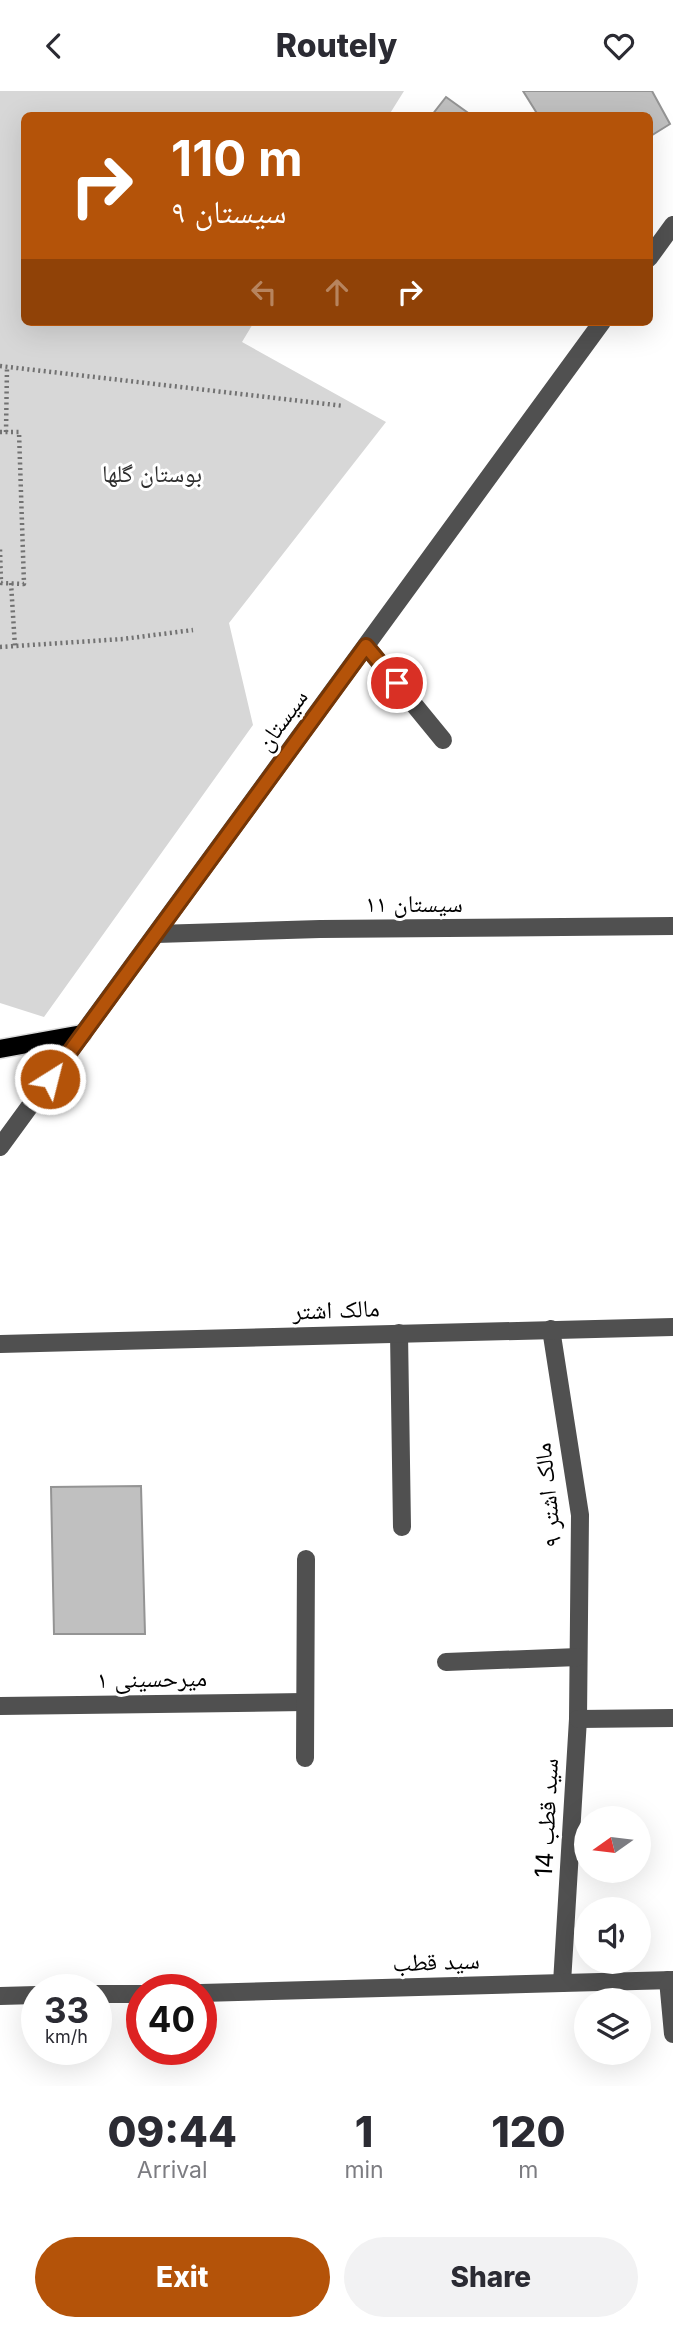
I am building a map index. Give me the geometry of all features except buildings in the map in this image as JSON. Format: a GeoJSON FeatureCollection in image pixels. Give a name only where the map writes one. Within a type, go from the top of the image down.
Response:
{"type":"FeatureCollection","features":[{"type":"Feature","properties":{"kind":"main road"},"geometry":{"type":"LineString","coordinates":[[0,1049],[82,1034]]}},
{"type":"Feature","properties":{"kind":"street"},"geometry":{"type":"LineString","coordinates":[[653,252],[673,225]]}},
{"type":"Feature","properties":{"kind":"street","name":"سیستان"},"geometry":{"type":"LineString","coordinates":[[0,1147],[599,326]]}},
{"type":"Feature","properties":{"kind":"street"},"geometry":{"type":"LineString","coordinates":[[366,646],[443,740]]}},
{"type":"Feature","properties":{"kind":"street","name":"سیستان ۱۱"},"geometry":{"type":"LineString","coordinates":[[156,934],[320,929],[673,926]]}},
{"type":"Feature","properties":{"kind":"street","name":"مالک اشتر"},"geometry":{"type":"LineString","coordinates":[[0,1344],[673,1327]]}},
{"type":"Feature","properties":{"kind":"street","name":"مالک اشتر ۹"},"geometry":{"type":"LineString","coordinates":[[551,1329],[580,1515],[578,1657]]}},
{"type":"Feature","properties":{"kind":"street"},"geometry":{"type":"LineString","coordinates":[[399,1333],[402,1527]]}},
{"type":"Feature","properties":{"kind":"street"},"geometry":{"type":"LineString","coordinates":[[305,1758],[306,1559]]}},
{"type":"Feature","properties":{"kind":"street"},"geometry":{"type":"LineString","coordinates":[[446,1662],[578,1657]]}},
{"type":"Feature","properties":{"kind":"street","name":"سید قطب 14"},"geometry":{"type":"LineString","coordinates":[[562,1983],[578,1719],[578,1657]]}},
{"type":"Feature","properties":{"kind":"street","name":"میرحسینی ۱"},"geometry":{"type":"LineString","coordinates":[[0,1706],[304,1702]]}},
{"type":"Feature","properties":{"kind":"street"},"geometry":{"type":"LineString","coordinates":[[578,1719],[673,1718]]}},
{"type":"Feature","properties":{"kind":"street"},"geometry":{"type":"LineString","coordinates":[[670,1980],[673,2034]]}},
{"type":"Feature","properties":{"kind":"street","name":"سید قطب"},"geometry":{"type":"LineString","coordinates":[[217,1993],[670,1980]]}},
{"type":"Feature","properties":{"kind":"street"},"geometry":{"type":"LineString","coordinates":[[0,1996],[21,1996]]}},
{"type":"Feature","properties":{"kind":"path"},"geometry":{"type":"LineString","coordinates":[[0,366],[344,406]]}},
{"type":"Feature","properties":{"kind":"path"},"geometry":{"type":"LineString","coordinates":[[0,549],[1,583],[24,583],[19,432],[3,432],[7,366]]}},
{"type":"Feature","properties":{"kind":"path"},"geometry":{"type":"LineString","coordinates":[[12,583],[15,647]]}},
{"type":"Feature","properties":{"kind":"path"},"geometry":{"type":"LineString","coordinates":[[0,647],[122,639],[193,630]]}},
{"type":"Feature","properties":{"kind":"green space","name":"بوستان گلها"},"geometry":{"type":"Polygon","coordinates":[[[0,91],[404,91],[391,112],[21,112],[21,326],[252,326],[242,342],[386,422],[229,623],[253,725],[44,1017],[0,1003],[0,91]]]}},
{"type":"Feature","properties":{"kind":"route"},"geometry":{"type":"LineString","coordinates":[[50,1079],[366,646],[397,683]]}}]}
